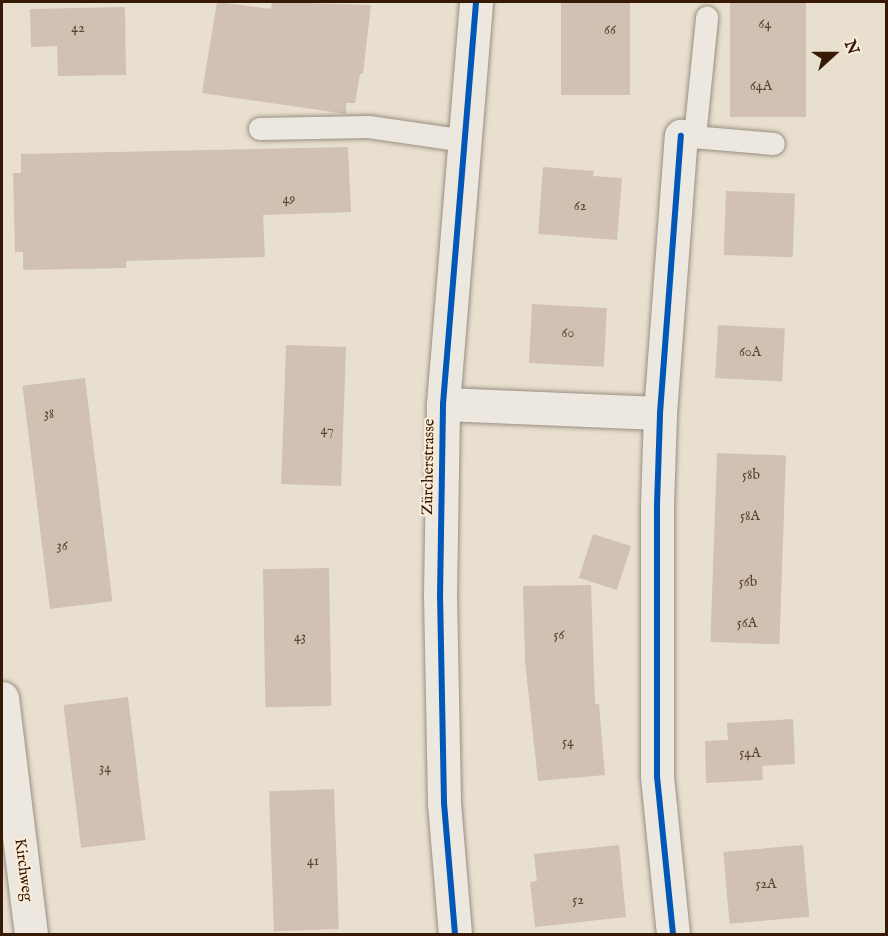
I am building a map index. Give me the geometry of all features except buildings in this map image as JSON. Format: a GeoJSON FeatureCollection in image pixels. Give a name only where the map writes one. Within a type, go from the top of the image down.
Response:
{"type":"FeatureCollection","features":[{"type":"Feature","properties":{"kind":"street","name":"Zürcherstrasse"},"geometry":{"type":"LineString","coordinates":[[455,934],[444,802],[440,597],[443,404],[476,2]]}},
{"type":"Feature","properties":{"kind":"street"},"geometry":{"type":"LineString","coordinates":[[673,934],[657,776],[660,413],[688,137]]}},
{"type":"Feature","properties":{"kind":"street","name":"Zürcherstrasse"},"geometry":{"type":"LineString","coordinates":[[443,404],[660,413]]}},
{"type":"Feature","properties":{"kind":"street","name":"Kirchweg"},"geometry":{"type":"LineString","coordinates":[[2,698],[31,934]]}},
{"type":"Feature","properties":{"kind":"lane"},"geometry":{"type":"LineString","coordinates":[[707,18],[688,137],[774,144]]}},
{"type":"Feature","properties":{"kind":"lane"},"geometry":{"type":"LineString","coordinates":[[260,129],[369,127],[465,141]]}},
{"type":"Feature","properties":{"kind":"cycle path"},"geometry":{"type":"LineString","coordinates":[[455,934],[444,802],[440,597],[443,404],[476,2]]}},
{"type":"Feature","properties":{"kind":"cycle path"},"geometry":{"type":"LineString","coordinates":[[673,934],[657,776],[657,505],[660,413],[681,136]]}}]}
